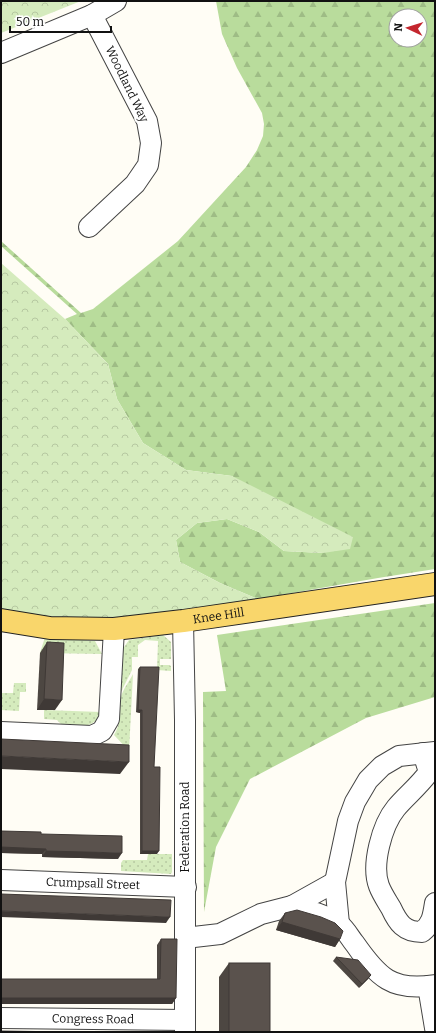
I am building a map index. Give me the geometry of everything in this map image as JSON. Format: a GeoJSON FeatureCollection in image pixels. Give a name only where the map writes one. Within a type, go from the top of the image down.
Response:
{"type":"FeatureCollection","features":[{"type":"Feature","properties":{"kind":"main road","name":"Knee Hill"},"geometry":{"type":"LineString","coordinates":[[1,620],[50,628],[114,629],[183,621],[435,584]]}},
{"type":"Feature","properties":{"kind":"street"},"geometry":{"type":"LineString","coordinates":[[1,53],[92,15],[116,1]]}},
{"type":"Feature","properties":{"kind":"street","name":"Woodland Way"},"geometry":{"type":"LineString","coordinates":[[89,227],[135,184],[148,165],[151,143],[146,121],[92,15]]}},
{"type":"Feature","properties":{"kind":"street","name":"Federation Road"},"geometry":{"type":"LineString","coordinates":[[183,621],[186,887],[185,1026]]}},
{"type":"Feature","properties":{"kind":"street"},"geometry":{"type":"LineString","coordinates":[[1,732],[92,736],[102,731],[109,719],[114,629]]}},
{"type":"Feature","properties":{"kind":"street"},"geometry":{"type":"LineString","coordinates":[[339,924],[335,882],[348,821],[368,780],[382,766],[398,756],[429,752],[432,775],[421,783],[396,809],[386,823],[378,852],[376,868],[379,886],[397,920],[406,929],[413,932],[422,932],[429,926],[433,916],[435,904]]}},
{"type":"Feature","properties":{"kind":"street","name":"Crumpsall Street"},"geometry":{"type":"LineString","coordinates":[[1,880],[186,887]]}},
{"type":"Feature","properties":{"kind":"street"},"geometry":{"type":"LineString","coordinates":[[185,938],[220,934],[261,914],[292,906],[335,882]]}},
{"type":"Feature","properties":{"kind":"street"},"geometry":{"type":"LineString","coordinates":[[292,906],[324,916],[339,924],[368,962],[382,976],[393,983],[406,987],[419,988],[431,986],[435,1028]]}},
{"type":"Feature","properties":{"kind":"street","name":"Congress Road"},"geometry":{"type":"LineString","coordinates":[[1,1018],[185,1026]]}},
{"type":"Feature","properties":{"kind":"green space"},"geometry":{"type":"Polygon","coordinates":[[[1,1],[81,1],[1,33],[1,1]]]}},
{"type":"Feature","properties":{"kind":"green space"},"geometry":{"type":"Polygon","coordinates":[[[216,1],[435,1],[435,569],[258,599],[220,583],[180,562],[176,540],[197,523],[227,519],[259,532],[284,551],[323,553],[232,476],[186,470],[143,443],[117,399],[108,364],[65,319],[77,314],[1,246],[1,241],[81,313],[93,309],[178,241],[246,167],[257,150],[263,136],[264,124],[262,113],[237,68],[222,34],[216,1]]]}},
{"type":"Feature","properties":{"kind":"green space"},"geometry":{"type":"Polygon","coordinates":[[[1,263],[65,319],[108,364],[117,399],[143,443],[186,470],[232,476],[353,537],[350,549],[323,553],[284,551],[259,532],[227,519],[197,523],[176,540],[180,562],[220,583],[258,599],[116,620],[51,619],[1,609],[1,263]]]}},
{"type":"Feature","properties":{"kind":"green space"},"geometry":{"type":"Polygon","coordinates":[[[435,603],[435,697],[366,718],[250,779],[216,847],[204,912],[203,692],[226,691],[217,635],[435,603]]]}},
{"type":"Feature","properties":{"kind":"green space"},"geometry":{"type":"Polygon","coordinates":[[[163,635],[171,642],[171,659],[160,659],[160,665],[171,666],[171,671],[157,670],[158,641],[145,640],[138,645],[138,657],[132,657],[132,670],[121,692],[122,650],[129,640],[163,635]]]}},
{"type":"Feature","properties":{"kind":"green space"},"geometry":{"type":"Polygon","coordinates":[[[45,637],[95,641],[102,654],[40,653],[45,637]]]}},
{"type":"Feature","properties":{"kind":"green space"},"geometry":{"type":"Polygon","coordinates":[[[133,674],[129,751],[114,735],[119,721],[121,697],[133,674]]]}},
{"type":"Feature","properties":{"kind":"green space"},"geometry":{"type":"Polygon","coordinates":[[[14,683],[26,683],[26,692],[20,692],[19,711],[1,710],[1,693],[13,693],[14,683]]]}},
{"type":"Feature","properties":{"kind":"green space"},"geometry":{"type":"Polygon","coordinates":[[[44,710],[101,712],[94,722],[85,726],[74,726],[62,725],[57,720],[44,719],[44,710]]]}},
{"type":"Feature","properties":{"kind":"green space"},"geometry":{"type":"Polygon","coordinates":[[[148,854],[172,854],[171,874],[121,871],[121,863],[123,860],[147,860],[148,854]]]}},
{"type":"Feature","properties":{"kind":"building"},"geometry":{"type":"Polygon","coordinates":[[[47,642],[64,643],[62,700],[44,699],[47,642]]]}},
{"type":"Feature","properties":{"kind":"building"},"geometry":{"type":"Polygon","coordinates":[[[140,667],[159,667],[154,767],[160,767],[159,851],[142,851],[142,710],[138,710],[140,667]]]}},
{"type":"Feature","properties":{"kind":"building"},"geometry":{"type":"Polygon","coordinates":[[[1,739],[129,745],[129,762],[1,756],[1,739]]]}},
{"type":"Feature","properties":{"kind":"building"},"geometry":{"type":"Polygon","coordinates":[[[1,831],[41,832],[41,834],[122,836],[122,853],[46,851],[46,849],[1,847],[1,831]]]}},
{"type":"Feature","properties":{"kind":"building"},"geometry":{"type":"Polygon","coordinates":[[[1,894],[171,900],[170,917],[1,911],[1,894]]]}},
{"type":"Feature","properties":{"kind":"building"},"geometry":{"type":"Polygon","coordinates":[[[297,910],[335,923],[343,931],[340,939],[282,922],[285,913],[297,910]]]}},
{"type":"Feature","properties":{"kind":"building"},"geometry":{"type":"Polygon","coordinates":[[[161,939],[177,939],[176,998],[1,998],[1,979],[160,979],[161,939]]]}},
{"type":"Feature","properties":{"kind":"building"},"geometry":{"type":"Polygon","coordinates":[[[336,957],[358,960],[371,975],[362,984],[336,957]]]}},
{"type":"Feature","properties":{"kind":"building"},"geometry":{"type":"Polygon","coordinates":[[[229,963],[270,963],[270,1032],[229,1032],[229,963]]]}},
{"type":"Feature","properties":{"kind":"building"},"geometry":{"type":"Polygon","coordinates":[[[1,1031],[70,1032],[1,1032],[1,1031]]]}}]}
